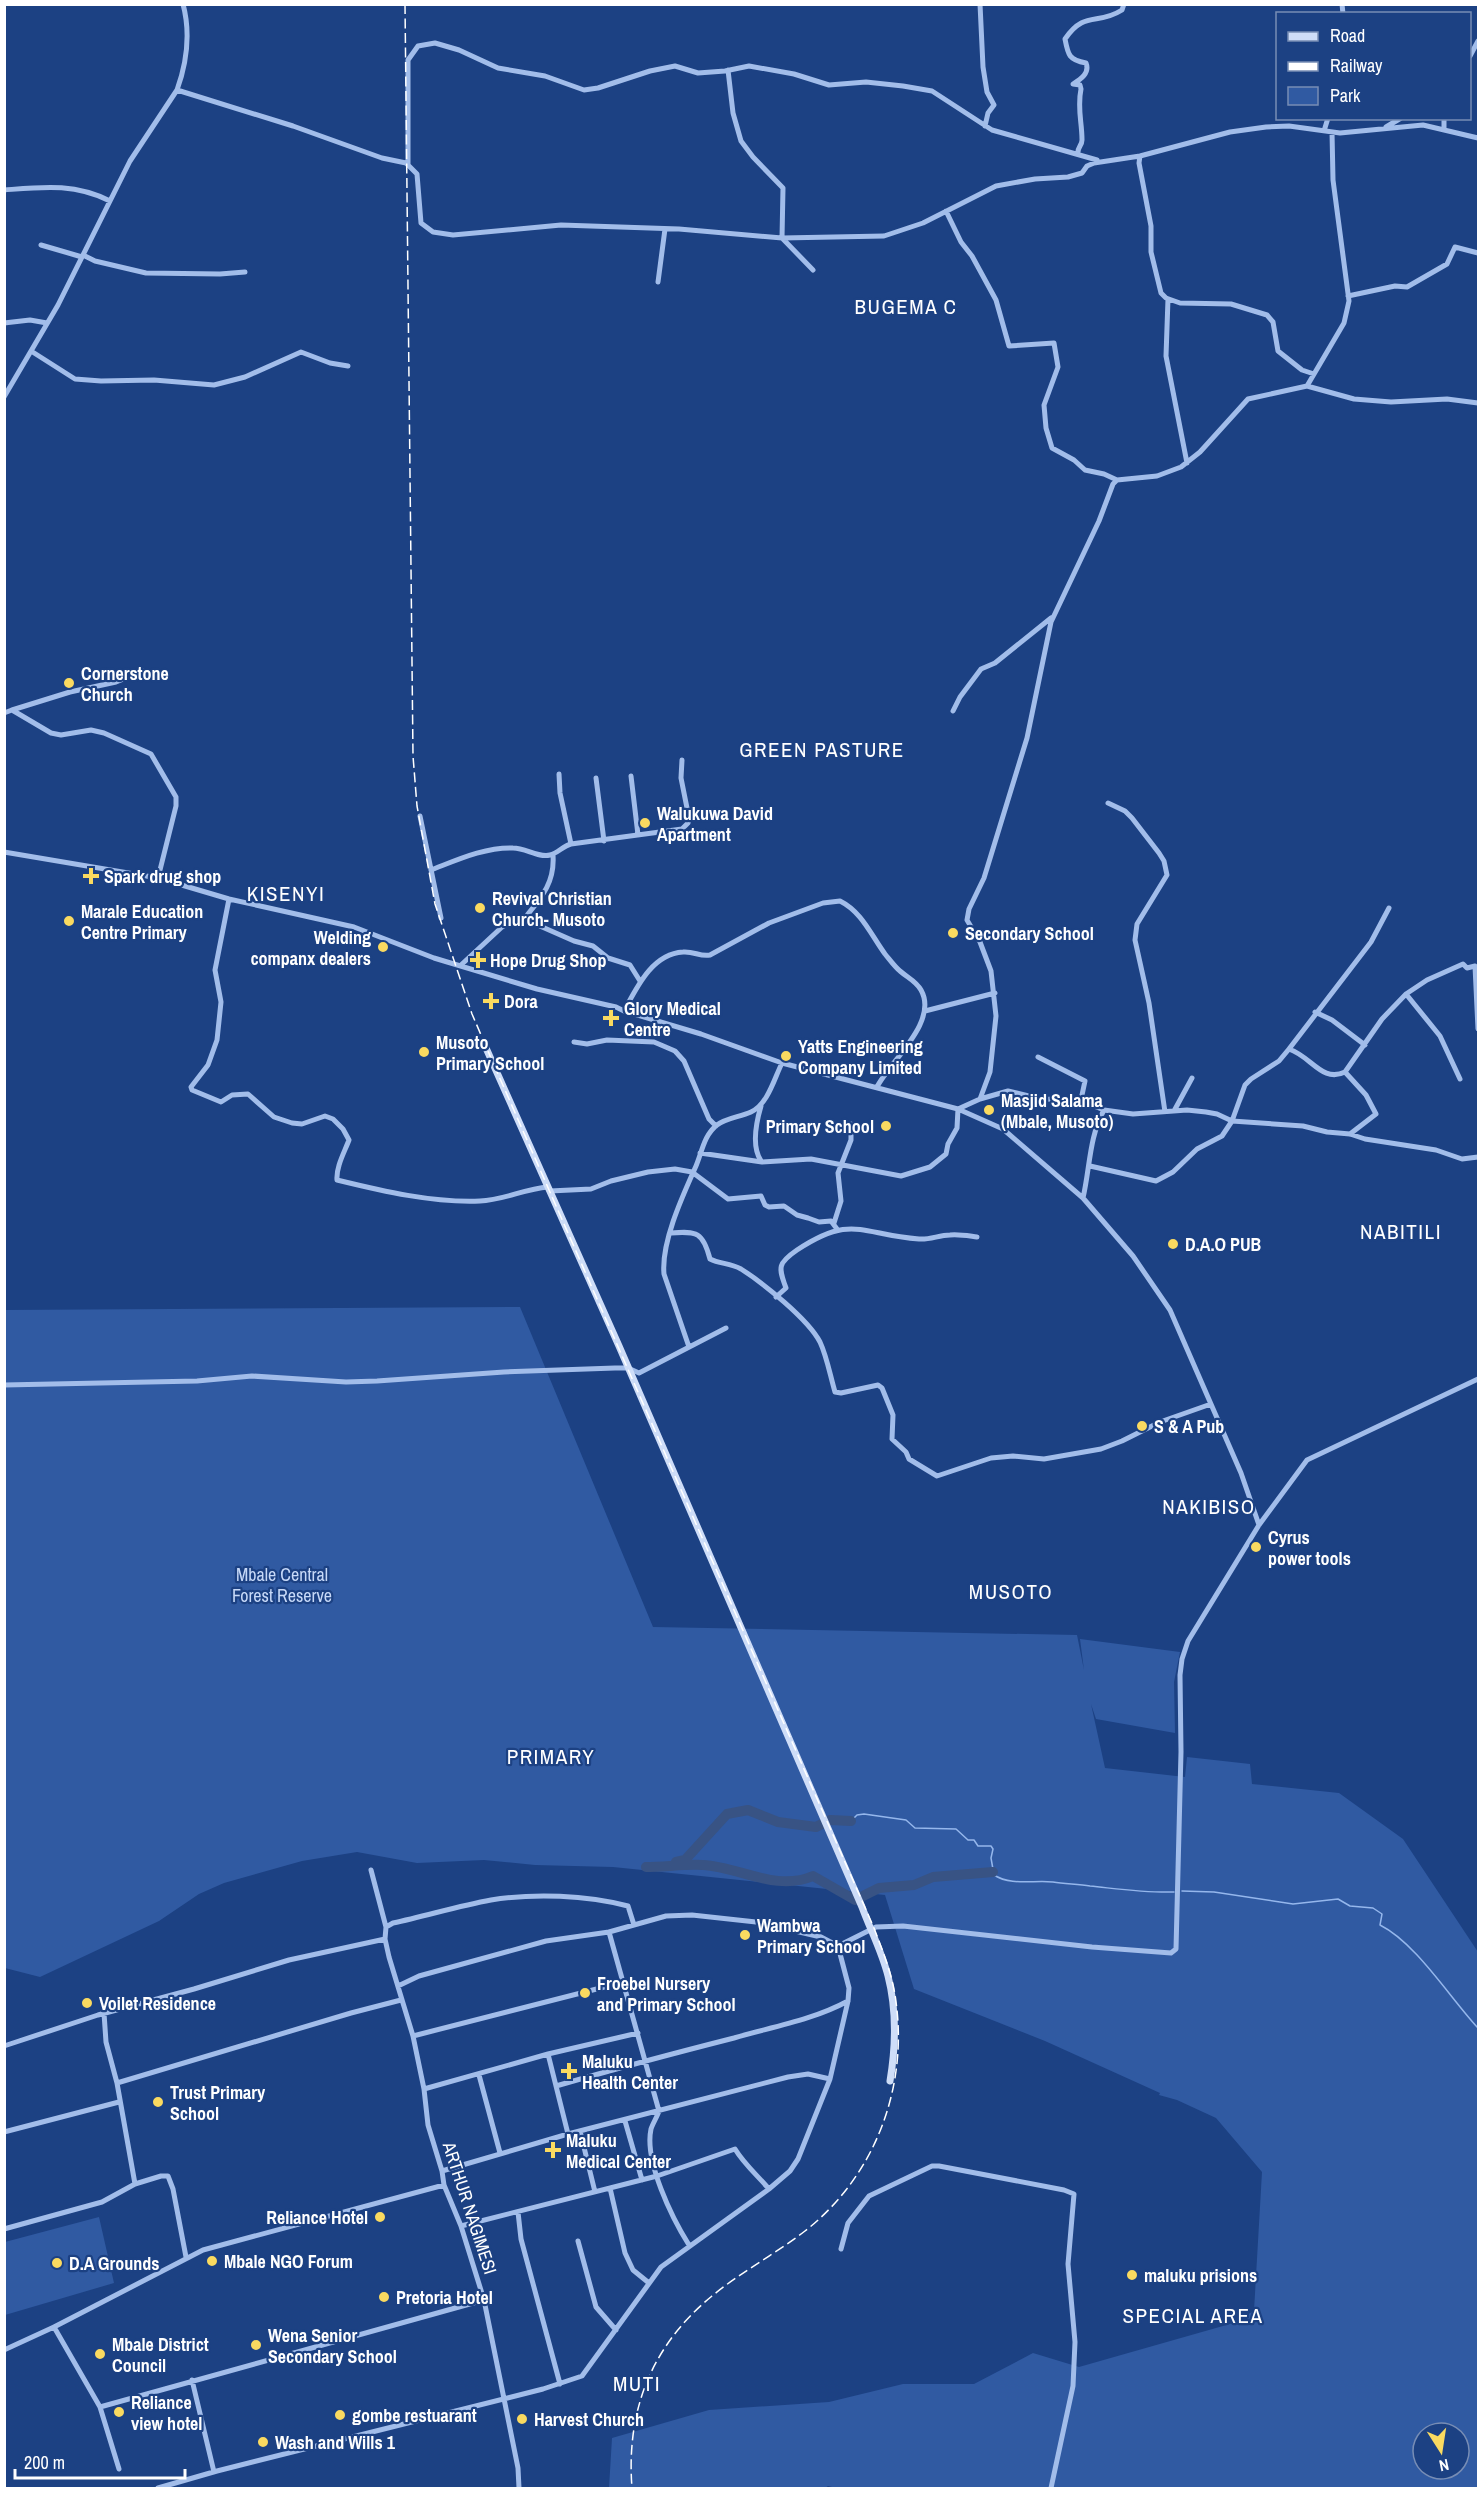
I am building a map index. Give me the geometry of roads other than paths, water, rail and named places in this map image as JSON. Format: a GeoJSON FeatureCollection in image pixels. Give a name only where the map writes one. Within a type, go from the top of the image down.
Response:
{"type":"FeatureCollection","features":[{"type":"Feature","properties":{"kind":"main road"},"geometry":{"type":"LineString","coordinates":[[486,1048],[862,1907],[888,1974],[894,2008],[895,2051],[890,2081]]}},
{"type":"Feature","properties":{"kind":"street"},"geometry":{"type":"LineString","coordinates":[[4,397],[47,323],[136,151],[177,90],[188,37],[183,4]]}},
{"type":"Feature","properties":{"kind":"street"},"geometry":{"type":"LineString","coordinates":[[980,4],[984,48],[981,55],[987,92],[994,105],[988,113],[985,126]]}},
{"type":"Feature","properties":{"kind":"street"},"geometry":{"type":"LineString","coordinates":[[1078,154],[1077,148],[1082,139],[1078,117],[1081,89],[1080,85],[1073,84],[1086,74],[1088,68],[1086,63],[1071,59],[1067,54],[1065,39],[1077,24],[1109,17],[1122,10],[1124,4]]}},
{"type":"Feature","properties":{"kind":"street"},"geometry":{"type":"LineString","coordinates":[[1473,54],[1479,41]]}},
{"type":"Feature","properties":{"kind":"street"},"geometry":{"type":"LineString","coordinates":[[408,164],[407,64],[411,54],[421,45],[435,43],[459,50],[502,69],[545,76],[585,90],[669,67],[683,67],[698,73],[749,66],[794,74],[830,85],[866,82],[929,90],[985,126],[1103,161]]}},
{"type":"Feature","properties":{"kind":"street"},"geometry":{"type":"LineString","coordinates":[[728,70],[733,113],[741,141],[783,188],[782,238],[813,270]]}},
{"type":"Feature","properties":{"kind":"street"},"geometry":{"type":"LineString","coordinates":[[177,90],[293,126],[382,158],[408,164],[417,174],[421,224],[433,232],[453,235],[561,225],[664,229],[782,238],[884,236],[903,231],[996,186],[1035,178],[1068,177],[1082,172],[1087,166],[1103,161],[1140,156],[1249,129],[1284,126],[1332,132],[1423,125],[1479,138]]}},
{"type":"Feature","properties":{"kind":"street"},"geometry":{"type":"LineString","coordinates":[[1324,131],[1327,120]]}},
{"type":"Feature","properties":{"kind":"street"},"geometry":{"type":"LineString","coordinates":[[1384,128],[1398,120]]}},
{"type":"Feature","properties":{"kind":"street"},"geometry":{"type":"LineString","coordinates":[[1443,128],[1444,120]]}},
{"type":"Feature","properties":{"kind":"street"},"geometry":{"type":"LineString","coordinates":[[1307,386],[1344,323],[1348,310],[1334,189],[1332,132]]}},
{"type":"Feature","properties":{"kind":"street"},"geometry":{"type":"LineString","coordinates":[[1140,156],[1139,163],[1152,233],[1151,252],[1161,293],[1168,299],[1180,303],[1231,304],[1267,315],[1273,322],[1278,351],[1302,370],[1314,374]]}},
{"type":"Feature","properties":{"kind":"street"},"geometry":{"type":"LineString","coordinates":[[4,190],[58,187],[83,191],[110,201]]}},
{"type":"Feature","properties":{"kind":"street"},"geometry":{"type":"LineString","coordinates":[[946,211],[961,242],[972,256],[996,300],[1009,346],[1054,343],[1058,367],[1044,405],[1046,428],[1052,448],[1074,460],[1085,470],[1111,476],[1117,480],[1157,476],[1170,472],[1187,463],[1216,436],[1248,399],[1307,386],[1354,399],[1391,402],[1447,399],[1479,403]]}},
{"type":"Feature","properties":{"kind":"street"},"geometry":{"type":"LineString","coordinates":[[658,282],[664,229]]}},
{"type":"Feature","properties":{"kind":"street"},"geometry":{"type":"LineString","coordinates":[[41,244],[95,261],[146,273],[245,272]]}},
{"type":"Feature","properties":{"kind":"street"},"geometry":{"type":"LineString","coordinates":[[1348,296],[1395,286],[1407,287],[1446,264],[1455,247],[1479,253]]}},
{"type":"Feature","properties":{"kind":"street"},"geometry":{"type":"LineString","coordinates":[[1168,299],[1166,356],[1187,463]]}},
{"type":"Feature","properties":{"kind":"street"},"geometry":{"type":"LineString","coordinates":[[4,323],[30,320],[47,323]]}},
{"type":"Feature","properties":{"kind":"street"},"geometry":{"type":"LineString","coordinates":[[31,351],[71,377],[101,381],[154,380],[222,385],[301,352],[330,363],[348,366]]}},
{"type":"Feature","properties":{"kind":"street"},"geometry":{"type":"LineString","coordinates":[[980,1099],[988,1079],[993,1051],[995,993],[988,962],[968,920],[969,909],[984,878],[1027,738],[1054,614],[1096,529],[1113,484],[1117,480]]}},
{"type":"Feature","properties":{"kind":"street"},"geometry":{"type":"LineString","coordinates":[[953,711],[960,697],[981,669],[995,663],[1054,614]]}},
{"type":"Feature","properties":{"kind":"street"},"geometry":{"type":"LineString","coordinates":[[4,713],[70,692],[116,682],[143,671]]}},
{"type":"Feature","properties":{"kind":"street"},"geometry":{"type":"LineString","coordinates":[[12,710],[51,733],[61,735],[91,730],[104,733],[151,754],[176,797],[176,806],[158,878]]}},
{"type":"Feature","properties":{"kind":"street"},"geometry":{"type":"LineString","coordinates":[[431,870],[477,853],[499,849],[525,849],[553,855],[564,846],[571,844],[682,829],[688,823],[681,778],[682,760]]}},
{"type":"Feature","properties":{"kind":"street"},"geometry":{"type":"LineString","coordinates":[[559,774],[563,808],[571,844]]}},
{"type":"Feature","properties":{"kind":"street"},"geometry":{"type":"LineString","coordinates":[[631,776],[638,835]]}},
{"type":"Feature","properties":{"kind":"street"},"geometry":{"type":"LineString","coordinates":[[596,778],[604,841]]}},
{"type":"Feature","properties":{"kind":"street"},"geometry":{"type":"LineString","coordinates":[[1108,803],[1125,811],[1132,818],[1159,853],[1166,867],[1167,875],[1164,882],[1137,924],[1135,940],[1149,1003],[1165,1112]]}},
{"type":"Feature","properties":{"kind":"street"},"geometry":{"type":"LineString","coordinates":[[420,816],[441,918]]}},
{"type":"Feature","properties":{"kind":"street"},"geometry":{"type":"LineString","coordinates":[[4,852],[158,878],[229,898],[354,927],[425,955],[537,989],[616,1007],[782,1063],[958,1109],[1003,1130],[1083,1197],[1155,1286],[1170,1310],[1211,1404],[1241,1473],[1259,1525]]}},
{"type":"Feature","properties":{"kind":"street"},"geometry":{"type":"LineString","coordinates":[[524,919],[551,880],[554,870],[553,855]]}},
{"type":"Feature","properties":{"kind":"street"},"geometry":{"type":"LineString","coordinates":[[229,898],[215,970],[221,1002],[218,1040],[214,1054],[191,1087],[192,1090],[221,1102],[232,1095],[248,1094],[274,1117],[291,1123],[302,1124],[325,1116],[333,1119],[344,1128],[349,1140],[344,1157],[336,1171],[337,1180],[408,1195],[461,1201],[499,1199],[537,1186],[549,1189],[591,1189],[611,1181],[675,1169],[692,1172],[728,1199],[760,1196],[765,1205],[769,1207],[784,1206],[797,1215],[819,1222],[834,1223]]}},
{"type":"Feature","properties":{"kind":"street"},"geometry":{"type":"LineString","coordinates":[[624,1011],[640,981],[657,962],[670,954],[687,951],[700,957],[710,955],[769,923],[823,903],[840,902],[860,915],[864,926],[899,971],[914,980],[922,991],[925,1011],[913,1036],[877,1087]]}},
{"type":"Feature","properties":{"kind":"street"},"geometry":{"type":"LineString","coordinates":[[1090,1166],[1156,1181],[1173,1172],[1197,1149],[1222,1136],[1232,1121],[1245,1085],[1279,1061],[1290,1048],[1315,1012],[1371,942],[1389,908]]}},
{"type":"Feature","properties":{"kind":"street"},"geometry":{"type":"LineString","coordinates":[[461,965],[502,927],[514,920],[524,919],[574,941],[593,946],[609,958],[630,965],[640,981]]}},
{"type":"Feature","properties":{"kind":"street"},"geometry":{"type":"LineString","coordinates":[[1290,1048],[1309,1059],[1326,1075],[1335,1077],[1345,1072],[1382,1018],[1406,994],[1427,980],[1463,964],[1467,968],[1475,966],[1478,1029]]}},
{"type":"Feature","properties":{"kind":"street"},"geometry":{"type":"LineString","coordinates":[[925,1011],[995,993]]}},
{"type":"Feature","properties":{"kind":"street"},"geometry":{"type":"LineString","coordinates":[[1406,994],[1440,1036],[1460,1079]]}},
{"type":"Feature","properties":{"kind":"street"},"geometry":{"type":"LineString","coordinates":[[1315,1012],[1332,1020],[1365,1045]]}},
{"type":"Feature","properties":{"kind":"street"},"geometry":{"type":"LineString","coordinates":[[574,1042],[586,1044],[607,1040],[654,1042],[675,1051],[684,1061],[709,1119],[716,1126]]}},
{"type":"Feature","properties":{"kind":"street"},"geometry":{"type":"LineString","coordinates":[[1038,1057],[1085,1081],[1083,1101]]}},
{"type":"Feature","properties":{"kind":"street"},"geometry":{"type":"LineString","coordinates":[[762,1162],[756,1152],[755,1140],[761,1105],[782,1063]]}},
{"type":"Feature","properties":{"kind":"street"},"geometry":{"type":"LineString","coordinates":[[1345,1072],[1366,1095],[1376,1114],[1376,1117],[1350,1134]]}},
{"type":"Feature","properties":{"kind":"street"},"geometry":{"type":"LineString","coordinates":[[1174,1111],[1192,1078]]}},
{"type":"Feature","properties":{"kind":"street"},"geometry":{"type":"LineString","coordinates":[[958,1109],[980,1099],[1008,1091],[1041,1099],[1083,1101],[1104,1110],[1133,1114],[1174,1111],[1217,1114],[1232,1121],[1303,1126],[1327,1132],[1350,1134],[1365,1139],[1436,1150],[1462,1159],[1477,1156]]}},
{"type":"Feature","properties":{"kind":"street"},"geometry":{"type":"LineString","coordinates":[[689,1347],[664,1274],[664,1254],[706,1138],[716,1126],[752,1112],[761,1105]]}},
{"type":"Feature","properties":{"kind":"street"},"geometry":{"type":"LineString","coordinates":[[700,1153],[762,1162],[811,1159],[901,1176],[930,1167],[948,1151],[948,1144],[957,1128],[958,1109]]}},
{"type":"Feature","properties":{"kind":"street"},"geometry":{"type":"LineString","coordinates":[[1083,1197],[1090,1166],[1089,1154],[1104,1110]]}},
{"type":"Feature","properties":{"kind":"street"},"geometry":{"type":"LineString","coordinates":[[837,1229],[834,1223],[842,1201],[838,1173],[851,1140],[851,1124]]}},
{"type":"Feature","properties":{"kind":"street"},"geometry":{"type":"LineString","coordinates":[[776,1297],[786,1288],[780,1275],[782,1263],[786,1258],[815,1239],[837,1229],[860,1228],[930,1240],[951,1234],[978,1237]]}},
{"type":"Feature","properties":{"kind":"street"},"geometry":{"type":"LineString","coordinates":[[671,1233],[697,1234],[707,1248],[710,1259],[726,1262],[741,1270],[803,1320],[818,1339],[835,1392],[841,1393],[878,1385],[882,1388],[893,1415],[892,1438],[906,1452],[909,1459],[937,1476],[991,1458],[1013,1456],[1044,1459],[1101,1449],[1122,1442],[1160,1422],[1211,1404]]}},
{"type":"Feature","properties":{"kind":"street"},"geometry":{"type":"LineString","coordinates":[[4,1385],[197,1381],[252,1376],[356,1381],[504,1372],[628,1368],[639,1373],[726,1328]]}},
{"type":"Feature","properties":{"kind":"street"},"geometry":{"type":"LineString","coordinates":[[838,1946],[870,1929],[883,1926],[903,1926],[1092,1947],[1171,1953],[1176,1949],[1182,1659],[1188,1641],[1259,1525],[1307,1460],[1479,1379]]}},
{"type":"Feature","properties":{"kind":"street"},"geometry":{"type":"LineString","coordinates":[[4,2046],[104,2013],[289,1960],[385,1939],[386,1927],[371,1870]]}},
{"type":"Feature","properties":{"kind":"street"},"geometry":{"type":"LineString","coordinates":[[386,1927],[393,1923],[471,1905],[530,1897],[567,1898],[617,1904],[631,1909],[634,1924]]}},
{"type":"Feature","properties":{"kind":"street"},"geometry":{"type":"LineString","coordinates":[[158,2488],[505,2399],[582,2376],[660,2267],[769,2189],[790,2171],[798,2159],[830,2079],[849,1988],[838,1946],[821,1937],[734,1919],[676,1915],[609,1932],[546,1941],[419,1976],[398,1986]]}},
{"type":"Feature","properties":{"kind":"street"},"geometry":{"type":"LineString","coordinates":[[609,1932],[659,2112],[651,2128],[657,2176],[669,2210],[689,2245]]}},
{"type":"Feature","properties":{"kind":"street","name":"ARTHUR NAGIMESI"},"geometry":{"type":"LineString","coordinates":[[385,1939],[413,2036],[424,2089],[428,2125],[444,2185],[461,2226],[484,2300],[518,2468],[519,2488]]}},
{"type":"Feature","properties":{"kind":"street"},"geometry":{"type":"LineString","coordinates":[[413,2036],[624,1982]]}},
{"type":"Feature","properties":{"kind":"street"},"geometry":{"type":"LineString","coordinates":[[117,2083],[401,2000]]}},
{"type":"Feature","properties":{"kind":"street"},"geometry":{"type":"LineString","coordinates":[[556,2086],[645,2060],[806,2019],[832,2010],[848,2001]]}},
{"type":"Feature","properties":{"kind":"street"},"geometry":{"type":"LineString","coordinates":[[104,2013],[106,2042],[117,2083],[135,2184]]}},
{"type":"Feature","properties":{"kind":"street"},"geometry":{"type":"LineString","coordinates":[[424,2089],[548,2054],[638,2032]]}},
{"type":"Feature","properties":{"kind":"street"},"geometry":{"type":"LineString","coordinates":[[548,2054],[568,2134]]}},
{"type":"Feature","properties":{"kind":"street"},"geometry":{"type":"LineString","coordinates":[[442,2171],[500,2152],[797,2075],[808,2074],[830,2079]]}},
{"type":"Feature","properties":{"kind":"street"},"geometry":{"type":"LineString","coordinates":[[479,2075],[500,2152]]}},
{"type":"Feature","properties":{"kind":"street"},"geometry":{"type":"LineString","coordinates":[[4,2132],[119,2102]]}},
{"type":"Feature","properties":{"kind":"street"},"geometry":{"type":"LineString","coordinates":[[625,2121],[642,2180]]}},
{"type":"Feature","properties":{"kind":"street"},"geometry":{"type":"LineString","coordinates":[[580,2131],[595,2192]]}},
{"type":"Feature","properties":{"kind":"street"},"geometry":{"type":"LineString","coordinates":[[461,2226],[657,2176],[735,2149],[741,2160],[769,2189]]}},
{"type":"Feature","properties":{"kind":"street"},"geometry":{"type":"LineString","coordinates":[[840,2249],[848,2223],[869,2196],[932,2166],[1064,2190],[1074,2194],[1068,2264],[1069,2300],[1075,2342],[1073,2386],[1050,2488]]}},
{"type":"Feature","properties":{"kind":"street"},"geometry":{"type":"LineString","coordinates":[[4,2229],[102,2202],[135,2184],[168,2176],[173,2188],[186,2257]]}},
{"type":"Feature","properties":{"kind":"street"},"geometry":{"type":"LineString","coordinates":[[4,2350],[54,2327],[186,2257],[218,2244],[444,2185]]}},
{"type":"Feature","properties":{"kind":"street"},"geometry":{"type":"LineString","coordinates":[[610,2188],[625,2253],[633,2270],[649,2283]]}},
{"type":"Feature","properties":{"kind":"street"},"geometry":{"type":"LineString","coordinates":[[518,2212],[521,2239],[560,2384]]}},
{"type":"Feature","properties":{"kind":"street"},"geometry":{"type":"LineString","coordinates":[[578,2241],[596,2307],[616,2330]]}},
{"type":"Feature","properties":{"kind":"street"},"geometry":{"type":"LineString","coordinates":[[100,2407],[484,2300]]}},
{"type":"Feature","properties":{"kind":"street"},"geometry":{"type":"LineString","coordinates":[[54,2327],[100,2407],[120,2469]]}},
{"type":"Feature","properties":{"kind":"street"},"geometry":{"type":"LineString","coordinates":[[192,2380],[214,2472]]}},
{"type":"Feature","properties":{"kind":"waterway"},"geometry":{"type":"LineString","coordinates":[[676,1862],[685,1860],[727,1814],[748,1810],[778,1822],[816,1827],[830,1820],[851,1821]]}},
{"type":"Feature","properties":{"kind":"waterway"},"geometry":{"type":"LineString","coordinates":[[851,1821],[857,1815],[864,1814],[906,1820],[915,1828],[956,1829],[968,1840],[974,1840],[978,1846],[991,1846],[994,1875],[1008,1880],[1174,1892]]}},
{"type":"Feature","properties":{"kind":"waterway"},"geometry":{"type":"LineString","coordinates":[[646,1867],[703,1865],[785,1881],[813,1876],[855,1900],[879,1888],[914,1885],[933,1877],[993,1872]]}},
{"type":"Feature","properties":{"kind":"waterway"},"geometry":{"type":"LineString","coordinates":[[1182,1891],[1214,1892],[1293,1904],[1338,1899],[1350,1906],[1373,1908],[1382,1914],[1380,1925],[1407,1944],[1478,2028]]}},
{"type":"Feature","properties":{"kind":"railway"},"geometry":{"type":"LineString","coordinates":[[405,4],[413,756],[417,806],[435,904],[472,1014],[874,1928],[890,1973],[896,2002],[897,2067],[891,2098],[881,2129],[867,2158],[850,2185],[829,2209],[805,2231],[712,2296],[673,2336],[658,2358],[639,2407],[633,2433],[632,2488]]}},
{"type":"Feature","properties":{"kind":"place","name":"Cornerstone Church"},"geometry":{"type":"Point","coordinates":[69,683]}},
{"type":"Feature","properties":{"kind":"place","name":"Walukuwa David Apartment"},"geometry":{"type":"Point","coordinates":[645,823]}},
{"type":"Feature","properties":{"kind":"place","name":"Spark drug shop"},"geometry":{"type":"Point","coordinates":[91,876]}},
{"type":"Feature","properties":{"kind":"place","name":"Revival Christian Church- Musoto"},"geometry":{"type":"Point","coordinates":[480,908]}},
{"type":"Feature","properties":{"kind":"place","name":"Marale Education Centre Primary"},"geometry":{"type":"Point","coordinates":[69,921]}},
{"type":"Feature","properties":{"kind":"place","name":"Secondary School"},"geometry":{"type":"Point","coordinates":[953,933]}},
{"type":"Feature","properties":{"kind":"place","name":"Welding companx dealers"},"geometry":{"type":"Point","coordinates":[383,947]}},
{"type":"Feature","properties":{"kind":"place","name":"Hope Drug Shop"},"geometry":{"type":"Point","coordinates":[478,960]}},
{"type":"Feature","properties":{"kind":"place","name":"Dora"},"geometry":{"type":"Point","coordinates":[491,1001]}},
{"type":"Feature","properties":{"kind":"place","name":"Glory Medical Centre"},"geometry":{"type":"Point","coordinates":[611,1018]}},
{"type":"Feature","properties":{"kind":"place","name":"Musoto Primary School"},"geometry":{"type":"Point","coordinates":[424,1052]}},
{"type":"Feature","properties":{"kind":"place","name":"Yatts Engineering Company Limited"},"geometry":{"type":"Point","coordinates":[786,1056]}},
{"type":"Feature","properties":{"kind":"place","name":"Masjid Salama (Mbale, Musoto)"},"geometry":{"type":"Point","coordinates":[989,1110]}},
{"type":"Feature","properties":{"kind":"place","name":"Primary School"},"geometry":{"type":"Point","coordinates":[886,1126]}},
{"type":"Feature","properties":{"kind":"place","name":"D.A.O PUB"},"geometry":{"type":"Point","coordinates":[1173,1244]}},
{"type":"Feature","properties":{"kind":"place","name":"S & A Pub"},"geometry":{"type":"Point","coordinates":[1142,1426]}},
{"type":"Feature","properties":{"kind":"place","name":"Cyrus power tools"},"geometry":{"type":"Point","coordinates":[1256,1547]}},
{"type":"Feature","properties":{"kind":"place","name":"Wambwa Primary School"},"geometry":{"type":"Point","coordinates":[745,1935]}},
{"type":"Feature","properties":{"kind":"place","name":"Froebel Nursery and Primary School"},"geometry":{"type":"Point","coordinates":[585,1993]}},
{"type":"Feature","properties":{"kind":"place","name":"Voilet Residence"},"geometry":{"type":"Point","coordinates":[87,2003]}},
{"type":"Feature","properties":{"kind":"place","name":"Maluku Health Center"},"geometry":{"type":"Point","coordinates":[569,2071]}},
{"type":"Feature","properties":{"kind":"place","name":"Trust Primary School"},"geometry":{"type":"Point","coordinates":[158,2102]}},
{"type":"Feature","properties":{"kind":"place","name":"Maluku Medical Center"},"geometry":{"type":"Point","coordinates":[553,2150]}},
{"type":"Feature","properties":{"kind":"place","name":"Reliance Hotel"},"geometry":{"type":"Point","coordinates":[380,2217]}},
{"type":"Feature","properties":{"kind":"place","name":"Mbale NGO Forum"},"geometry":{"type":"Point","coordinates":[212,2261]}},
{"type":"Feature","properties":{"kind":"place","name":"D.A Grounds"},"geometry":{"type":"Point","coordinates":[57,2263]}},
{"type":"Feature","properties":{"kind":"place","name":"maluku prisions"},"geometry":{"type":"Point","coordinates":[1132,2275]}},
{"type":"Feature","properties":{"kind":"place","name":"Pretoria Hotel"},"geometry":{"type":"Point","coordinates":[384,2297]}},
{"type":"Feature","properties":{"kind":"place","name":"Wena Senior Secondary School"},"geometry":{"type":"Point","coordinates":[256,2345]}},
{"type":"Feature","properties":{"kind":"place","name":"Mbale District Council"},"geometry":{"type":"Point","coordinates":[100,2354]}},
{"type":"Feature","properties":{"kind":"place","name":"Reliance view hotel"},"geometry":{"type":"Point","coordinates":[119,2412]}},
{"type":"Feature","properties":{"kind":"place","name":"gombe restuarant"},"geometry":{"type":"Point","coordinates":[340,2415]}},
{"type":"Feature","properties":{"kind":"place","name":"Harvest Church"},"geometry":{"type":"Point","coordinates":[522,2419]}},
{"type":"Feature","properties":{"kind":"place","name":"Wash and Wills 1"},"geometry":{"type":"Point","coordinates":[263,2442]}},
{"type":"Feature","properties":{"kind":"district","name":"BUGEMA C"},"geometry":{"type":"Point","coordinates":[906,306]}},
{"type":"Feature","properties":{"kind":"district","name":"GREEN PASTURE"},"geometry":{"type":"Point","coordinates":[822,749]}},
{"type":"Feature","properties":{"kind":"district","name":"KISENYI"},"geometry":{"type":"Point","coordinates":[286,893]}},
{"type":"Feature","properties":{"kind":"district","name":"NABITILI"},"geometry":{"type":"Point","coordinates":[1401,1231]}},
{"type":"Feature","properties":{"kind":"district","name":"NAKIBISO"},"geometry":{"type":"Point","coordinates":[1209,1506]}},
{"type":"Feature","properties":{"kind":"district","name":"MUSOTO"},"geometry":{"type":"Point","coordinates":[1011,1591]}},
{"type":"Feature","properties":{"kind":"district","name":"PRIMARY"},"geometry":{"type":"Point","coordinates":[551,1756]}},
{"type":"Feature","properties":{"kind":"district","name":"SPECIAL AREA"},"geometry":{"type":"Point","coordinates":[1193,2315]}},
{"type":"Feature","properties":{"kind":"district","name":"MUTI"},"geometry":{"type":"Point","coordinates":[637,2383]}},
{"type":"Feature","properties":{"kind":"park label","name":"Mbale Central Forest Reserve"},"geometry":{"type":"Point","coordinates":[282,1584]}}]}
